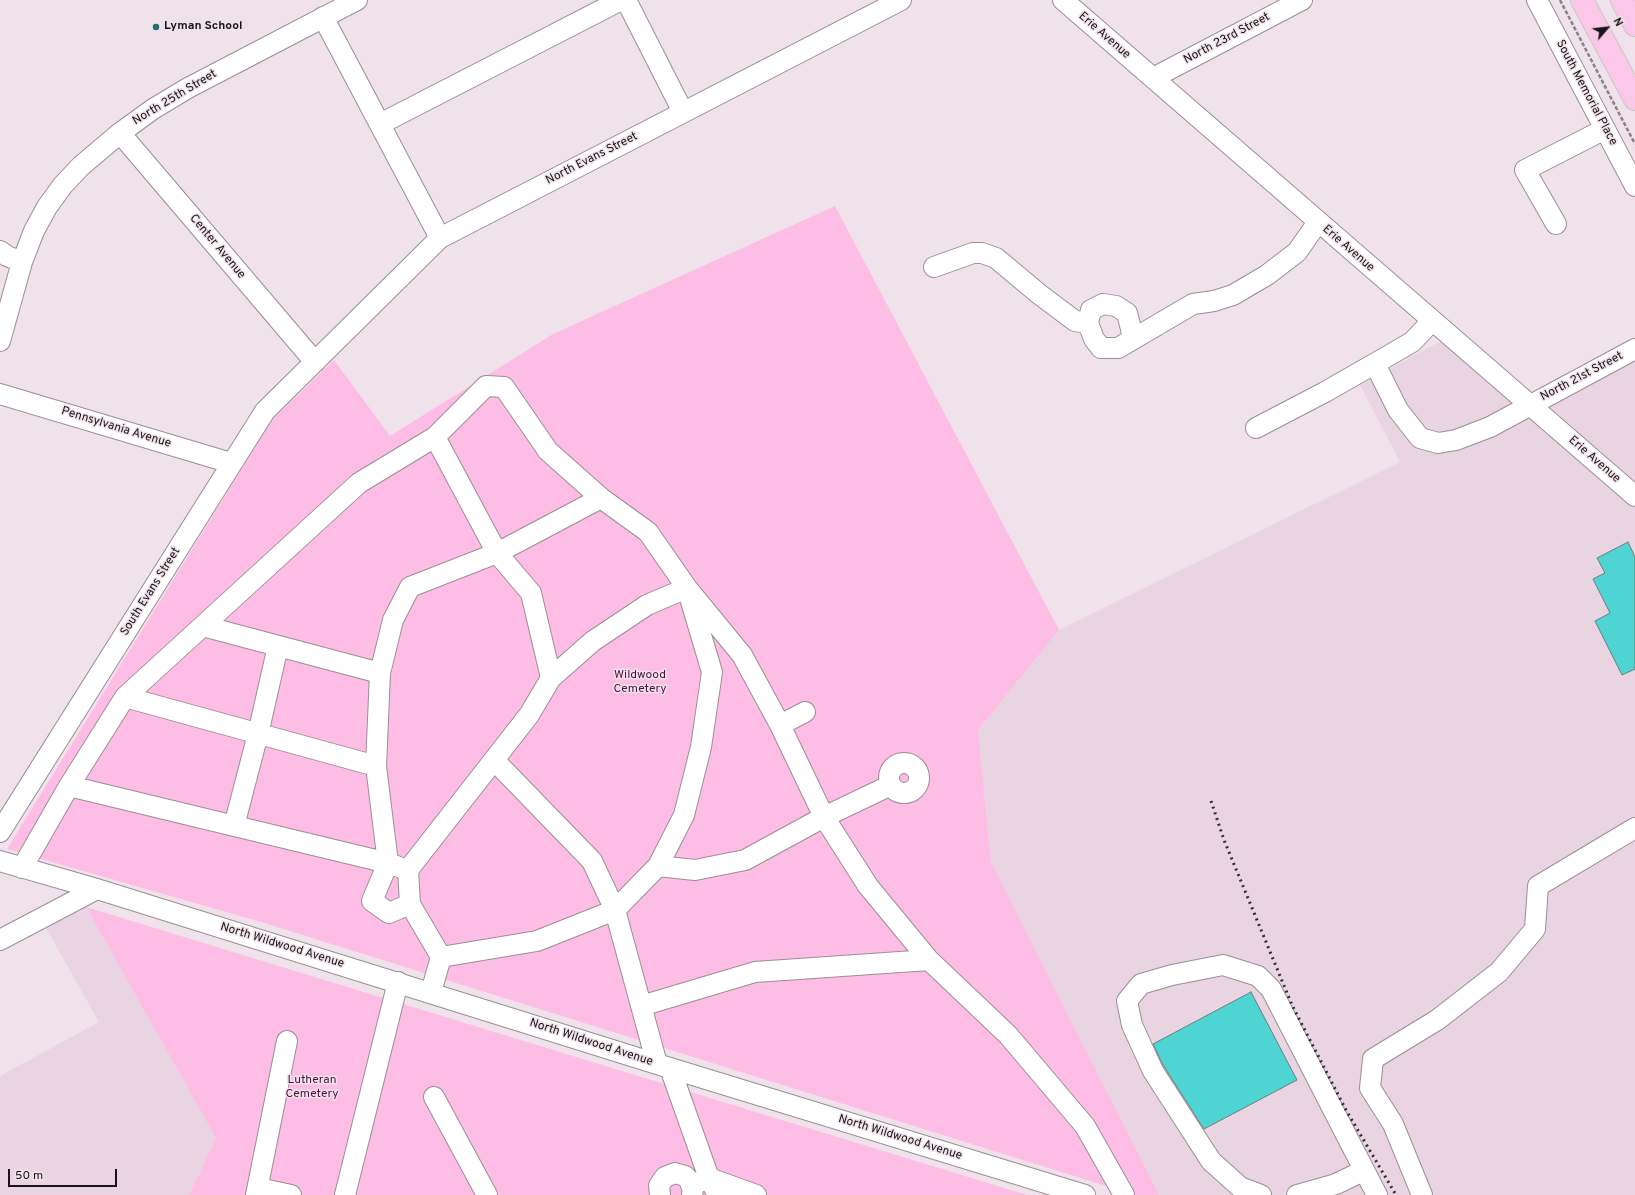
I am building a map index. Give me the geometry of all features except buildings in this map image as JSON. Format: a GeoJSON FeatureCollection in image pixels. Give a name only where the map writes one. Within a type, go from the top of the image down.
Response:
{"type":"FeatureCollection","features":[{"type":"Feature","properties":{"kind":"main road"},"geometry":{"type":"LineString","coordinates":[[1582,0],[1635,99]]}},
{"type":"Feature","properties":{"kind":"main road"},"geometry":{"type":"LineString","coordinates":[[1622,0],[1635,24]]}},
{"type":"Feature","properties":{"kind":"street","name":"North 25th Street"},"geometry":{"type":"LineString","coordinates":[[0,341],[22,262],[34,231],[47,207],[63,185],[81,166],[120,132],[153,109],[188,88],[357,0]]}},
{"type":"Feature","properties":{"kind":"street"},"geometry":{"type":"LineString","coordinates":[[380,124],[621,0]]}},
{"type":"Feature","properties":{"kind":"street"},"geometry":{"type":"LineString","coordinates":[[626,0],[683,112]]}},
{"type":"Feature","properties":{"kind":"street","name":"North Evans Street"},"geometry":{"type":"LineString","coordinates":[[315,362],[440,238],[901,0]]}},
{"type":"Feature","properties":{"kind":"street","name":"Erie Avenue"},"geometry":{"type":"LineString","coordinates":[[1063,0],[1635,496]]}},
{"type":"Feature","properties":{"kind":"street","name":"North 23rd Street"},"geometry":{"type":"LineString","coordinates":[[1153,78],[1302,0]]}},
{"type":"Feature","properties":{"kind":"street","name":"South Memorial Place"},"geometry":{"type":"LineString","coordinates":[[1537,0],[1635,186]]}},
{"type":"Feature","properties":{"kind":"street"},"geometry":{"type":"LineString","coordinates":[[323,17],[440,238]]}},
{"type":"Feature","properties":{"kind":"street"},"geometry":{"type":"LineString","coordinates":[[1556,224],[1525,170],[1605,129]]}},
{"type":"Feature","properties":{"kind":"street","name":"Center Avenue"},"geometry":{"type":"LineString","coordinates":[[120,132],[315,362]]}},
{"type":"Feature","properties":{"kind":"street"},"geometry":{"type":"LineString","coordinates":[[1133,337],[1127,313],[1116,306],[1103,304],[1091,310],[1088,323],[1094,339],[1101,348],[1118,348],[1133,337],[1192,304],[1214,301],[1233,295],[1267,275],[1297,252],[1318,222]]}},
{"type":"Feature","properties":{"kind":"street"},"geometry":{"type":"LineString","coordinates":[[0,251],[6,256],[22,262]]}},
{"type":"Feature","properties":{"kind":"street"},"geometry":{"type":"LineString","coordinates":[[934,267],[966,255],[982,252],[996,258],[1039,294],[1075,321],[1088,323]]}},
{"type":"Feature","properties":{"kind":"street"},"geometry":{"type":"LineString","coordinates":[[1256,428],[1375,364],[1412,342],[1432,321]]}},
{"type":"Feature","properties":{"kind":"street","name":"North 21st Street"},"geometry":{"type":"LineString","coordinates":[[1375,364],[1403,416],[1420,438],[1438,443],[1456,440],[1507,419],[1529,404],[1635,349]]}},
{"type":"Feature","properties":{"kind":"street","name":"South Evans Street"},"geometry":{"type":"LineString","coordinates":[[0,832],[265,411],[315,362]]}},
{"type":"Feature","properties":{"kind":"street"},"geometry":{"type":"LineString","coordinates":[[22,868],[69,786],[125,697],[359,483],[435,437],[486,386],[504,387],[548,451],[601,498],[648,532],[687,588],[742,655],[780,725],[824,817],[868,886],[929,960],[1008,1035],[1085,1126],[1124,1195]]}},
{"type":"Feature","properties":{"kind":"street","name":"Pennsylvania Avenue"},"geometry":{"type":"LineString","coordinates":[[0,394],[231,463]]}},
{"type":"Feature","properties":{"kind":"street"},"geometry":{"type":"LineString","coordinates":[[435,437],[497,553],[531,593],[551,678]]}},
{"type":"Feature","properties":{"kind":"street"},"geometry":{"type":"LineString","coordinates":[[410,904],[389,912],[372,901],[388,863],[376,766],[380,673],[393,620],[410,587],[497,553],[601,498]]}},
{"type":"Feature","properties":{"kind":"street"},"geometry":{"type":"LineString","coordinates":[[431,992],[441,957],[410,904],[408,870],[529,715],[551,678],[593,641],[647,605],[687,588]]}},
{"type":"Feature","properties":{"kind":"street"},"geometry":{"type":"LineString","coordinates":[[441,957],[537,941],[615,910],[658,866],[684,815],[701,747],[712,672],[687,588]]}},
{"type":"Feature","properties":{"kind":"street"},"geometry":{"type":"LineString","coordinates":[[203,626],[380,673]]}},
{"type":"Feature","properties":{"kind":"street"},"geometry":{"type":"LineString","coordinates":[[234,826],[258,734],[278,646]]}},
{"type":"Feature","properties":{"kind":"street"},"geometry":{"type":"LineString","coordinates":[[125,697],[376,766]]}},
{"type":"Feature","properties":{"kind":"street"},"geometry":{"type":"LineString","coordinates":[[780,725],[805,712]]}},
{"type":"Feature","properties":{"kind":"street"},"geometry":{"type":"LineString","coordinates":[[494,760],[592,861],[615,910],[641,1006],[663,1066],[698,1186]]}},
{"type":"Feature","properties":{"kind":"street"},"geometry":{"type":"LineString","coordinates":[[658,866],[695,870],[746,860],[824,817],[891,785]]}},
{"type":"Feature","properties":{"kind":"street"},"geometry":{"type":"LineString","coordinates":[[69,786],[388,863],[408,870]]}},
{"type":"Feature","properties":{"kind":"street"},"geometry":{"type":"LineString","coordinates":[[1422,1195],[1393,1124],[1370,1088],[1373,1059],[1437,1020],[1499,972],[1535,929],[1538,886],[1635,828]]}},
{"type":"Feature","properties":{"kind":"street","name":"North Wildwood Avenue"},"geometry":{"type":"LineString","coordinates":[[0,861],[97,888],[663,1066],[1085,1195]]}},
{"type":"Feature","properties":{"kind":"street"},"geometry":{"type":"LineString","coordinates":[[0,940],[97,888]]}},
{"type":"Feature","properties":{"kind":"street"},"geometry":{"type":"LineString","coordinates":[[641,1006],[755,972],[929,960]]}},
{"type":"Feature","properties":{"kind":"street"},"geometry":{"type":"LineString","coordinates":[[1261,1195],[1240,1187],[1211,1161],[1153,1071],[1132,1025],[1127,1001],[1141,984],[1172,974],[1222,965],[1258,976],[1271,989],[1363,1171],[1377,1195]]}},
{"type":"Feature","properties":{"kind":"street"},"geometry":{"type":"LineString","coordinates":[[345,1195],[398,982]]}},
{"type":"Feature","properties":{"kind":"street"},"geometry":{"type":"LineString","coordinates":[[287,1041],[257,1192],[291,1195]]}},
{"type":"Feature","properties":{"kind":"street"},"geometry":{"type":"LineString","coordinates":[[434,1097],[480,1190]]}},
{"type":"Feature","properties":{"kind":"street"},"geometry":{"type":"LineString","coordinates":[[1297,1195],[1336,1184],[1363,1171]]}},
{"type":"Feature","properties":{"kind":"street"},"geometry":{"type":"LineString","coordinates":[[660,1195],[659,1186],[662,1181],[670,1174],[675,1173],[686,1176],[698,1186],[718,1195]]}},
{"type":"Feature","properties":{"kind":"street"},"geometry":{"type":"LineString","coordinates":[[698,1186],[756,1195]]}},
{"type":"Feature","properties":{"kind":"path"},"geometry":{"type":"LineString","coordinates":[[1560,0],[1635,144]]}},
{"type":"Feature","properties":{"kind":"shaded area"},"geometry":{"type":"Polygon","coordinates":[[[1441,341],[1524,414],[1635,358],[1635,1195],[1159,1195],[991,862],[978,730],[1059,630],[1400,462],[1360,385],[1441,341]]]}},
{"type":"Feature","properties":{"kind":"shaded area"},"geometry":{"type":"Polygon","coordinates":[[[86,907],[216,1138],[189,1195],[0,1195],[0,1076],[99,1022],[46,928],[86,907]]]}},
{"type":"Feature","properties":{"kind":"green space","name":"Wildwood Cemetery"},"geometry":{"type":"Polygon","coordinates":[[[835,206],[1059,630],[978,730],[991,862],[1159,1195],[1135,1195],[261,922],[7,849],[272,420],[334,360],[390,436],[553,334],[835,206]]]}},
{"type":"Feature","properties":{"kind":"green space","name":"Lutheran Cemetery"},"geometry":{"type":"Polygon","coordinates":[[[86,907],[1027,1195],[189,1195],[216,1138],[86,907]]]}},
{"type":"Feature","properties":{"kind":"railway"},"geometry":{"type":"LineString","coordinates":[[1211,801],[1224,840],[1292,1005],[1346,1110],[1396,1195]]}},
{"type":"Feature","properties":{"kind":"place","name":"Lyman School"},"geometry":{"type":"Point","coordinates":[156,27]}}]}
